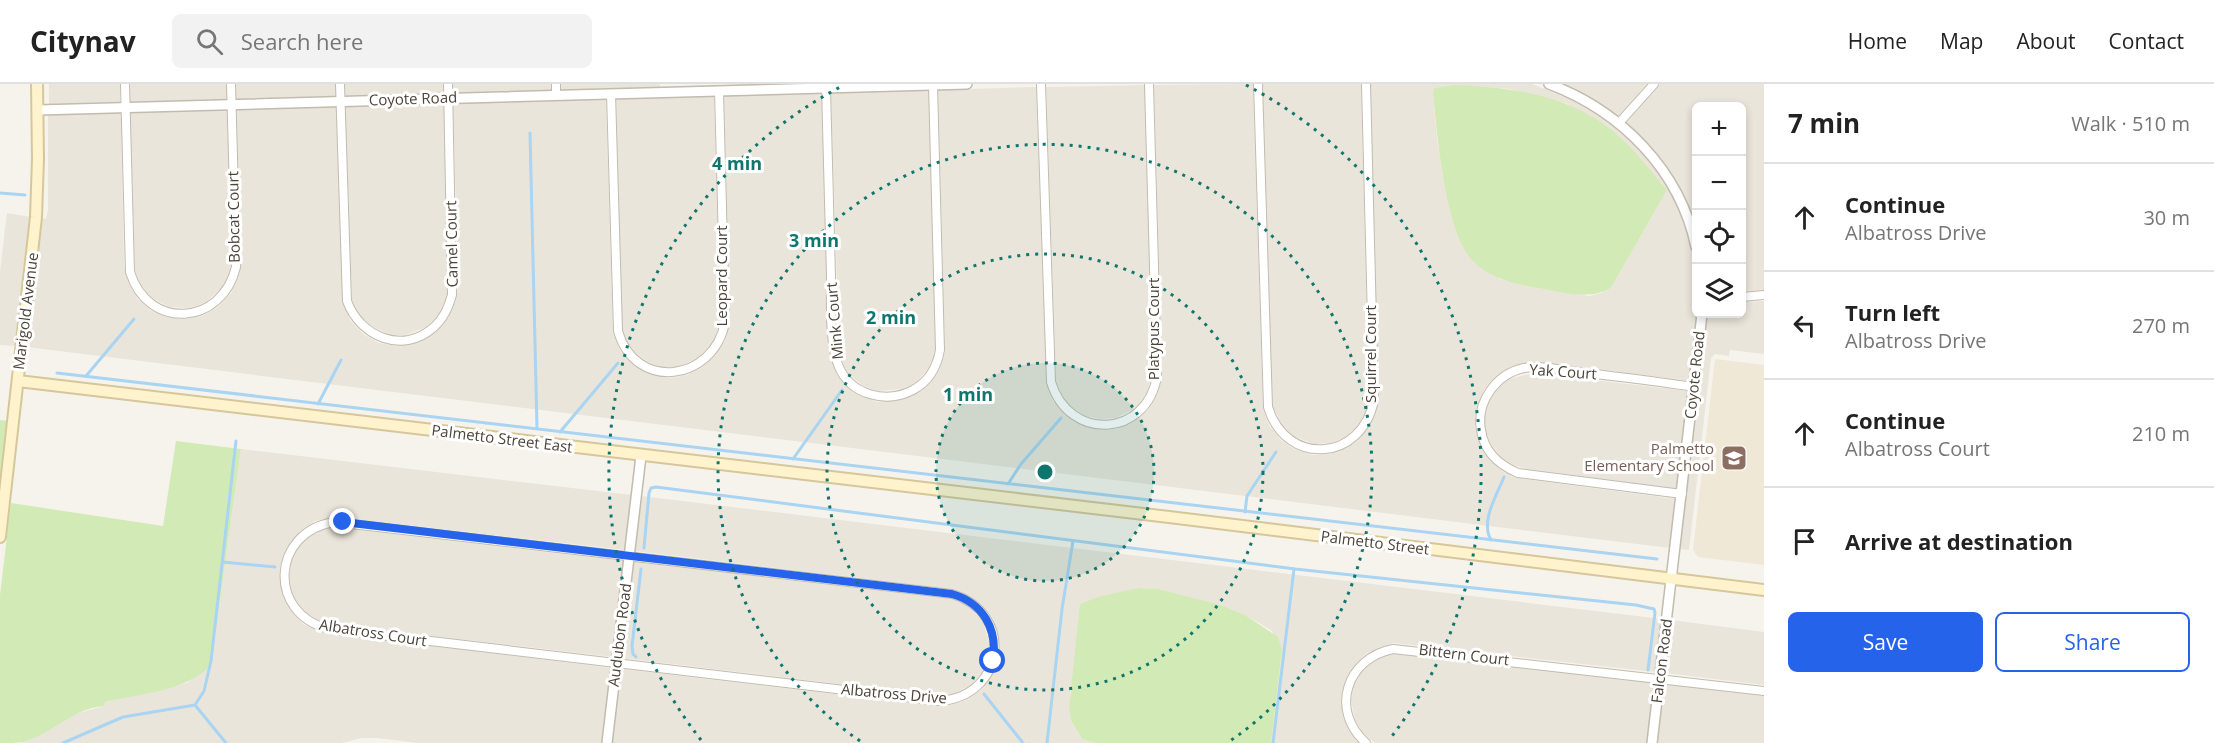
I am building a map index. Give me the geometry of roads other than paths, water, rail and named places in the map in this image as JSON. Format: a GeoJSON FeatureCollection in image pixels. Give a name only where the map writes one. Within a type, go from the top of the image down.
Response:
{"type":"FeatureCollection","features":[{"type":"Feature","properties":{"kind":"main road","name":"Marigold Avenue"},"geometry":{"type":"LineString","coordinates":[[0,537],[36,217],[37,84]]}},
{"type":"Feature","properties":{"kind":"main road","name":"Palmetto Street East"},"geometry":{"type":"LineString","coordinates":[[18,381],[986,495]]}},
{"type":"Feature","properties":{"kind":"main road","name":"Palmetto Street"},"geometry":{"type":"LineString","coordinates":[[986,495],[1764,590]]}},
{"type":"Feature","properties":{"kind":"street","name":"Bobcat Court"},"geometry":{"type":"LineString","coordinates":[[124,84],[130,272],[136,287],[153,305],[168,312],[184,314],[208,307],[222,297],[231,283],[236,267],[231,84]]}},
{"type":"Feature","properties":{"kind":"street","name":"Camel Court"},"geometry":{"type":"LineString","coordinates":[[340,84],[348,301],[354,317],[366,330],[381,338],[397,341],[414,338],[434,327],[444,316],[452,295],[448,84]]}},
{"type":"Feature","properties":{"kind":"street"},"geometry":{"type":"LineString","coordinates":[[555,84],[556,95]]}},
{"type":"Feature","properties":{"kind":"street","name":"Coyote Road"},"geometry":{"type":"LineString","coordinates":[[38,110],[611,94],[665,88],[719,91],[772,87],[826,88],[967,84]]}},
{"type":"Feature","properties":{"kind":"street","name":"Platypus Court"},"geometry":{"type":"LineString","coordinates":[[1041,84],[1051,382],[1058,398],[1075,417],[1091,423],[1108,425],[1124,421],[1138,412],[1149,399],[1157,375],[1149,84]]}},
{"type":"Feature","properties":{"kind":"street","name":"Squirrel Court"},"geometry":{"type":"LineString","coordinates":[[1258,84],[1268,407],[1274,422],[1290,441],[1305,448],[1322,450],[1339,446],[1353,437],[1365,425],[1374,400],[1366,84]]}},
{"type":"Feature","properties":{"kind":"street"},"geometry":{"type":"LineString","coordinates":[[1549,84],[1589,102],[1619,123],[1649,152],[1669,179],[1684,209],[1692,234]]}},
{"type":"Feature","properties":{"kind":"street"},"geometry":{"type":"LineString","coordinates":[[1619,123],[1654,84]]}},
{"type":"Feature","properties":{"kind":"street","name":"Mink Court"},"geometry":{"type":"LineString","coordinates":[[826,88],[834,351],[838,365],[851,384],[863,392],[885,397],[903,395],[918,387],[935,367],[940,350],[933,85]]}},
{"type":"Feature","properties":{"kind":"street","name":"Leopard Court"},"geometry":{"type":"LineString","coordinates":[[611,94],[618,331],[623,346],[633,358],[653,370],[669,372],[692,367],[706,358],[717,346],[725,322],[719,91]]}},
{"type":"Feature","properties":{"kind":"street"},"geometry":{"type":"LineString","coordinates":[[1746,297],[1764,296]]}},
{"type":"Feature","properties":{"kind":"street","name":"Coyote Road"},"geometry":{"type":"LineString","coordinates":[[1671,579],[1702,318]]}},
{"type":"Feature","properties":{"kind":"street","name":"Yak Court"},"geometry":{"type":"LineString","coordinates":[[1682,494],[1518,473],[1504,466],[1488,449],[1482,435],[1480,419],[1484,402],[1493,386],[1507,375],[1524,368],[1557,369],[1694,387]]}},
{"type":"Feature","properties":{"kind":"street","name":"Audubon Road"},"geometry":{"type":"LineString","coordinates":[[607,743],[641,456]]}},
{"type":"Feature","properties":{"kind":"street","name":"Albatross Court"},"geometry":{"type":"LineString","coordinates":[[617,663],[321,627],[306,619],[294,606],[286,591],[284,573],[288,557],[296,542],[317,526],[334,522],[630,556]]}},
{"type":"Feature","properties":{"kind":"street","name":"Albatross Drive"},"geometry":{"type":"LineString","coordinates":[[617,663],[938,701],[960,697],[978,686],[991,668],[995,652],[994,635],[987,618],[968,600],[952,594],[630,556]]}},
{"type":"Feature","properties":{"kind":"street","name":"Falcon Road"},"geometry":{"type":"LineString","coordinates":[[1652,743],[1671,579]]}},
{"type":"Feature","properties":{"kind":"street","name":"Bittern Court"},"geometry":{"type":"LineString","coordinates":[[1366,743],[1350,722],[1347,691],[1358,669],[1370,657],[1385,650],[1401,648],[1764,691]]}},
{"type":"Feature","properties":{"kind":"waterway"},"geometry":{"type":"LineString","coordinates":[[530,133],[537,428]]}},
{"type":"Feature","properties":{"kind":"waterway"},"geometry":{"type":"LineString","coordinates":[[0,193],[25,195]]}},
{"type":"Feature","properties":{"kind":"waterway"},"geometry":{"type":"LineString","coordinates":[[86,376],[134,319]]}},
{"type":"Feature","properties":{"kind":"waterway"},"geometry":{"type":"LineString","coordinates":[[318,404],[341,360]]}},
{"type":"Feature","properties":{"kind":"waterway"},"geometry":{"type":"LineString","coordinates":[[560,432],[618,363]]}},
{"type":"Feature","properties":{"kind":"waterway"},"geometry":{"type":"LineString","coordinates":[[57,373],[1657,559]]}},
{"type":"Feature","properties":{"kind":"waterway"},"geometry":{"type":"LineString","coordinates":[[793,459],[842,390]]}},
{"type":"Feature","properties":{"kind":"waterway"},"geometry":{"type":"LineString","coordinates":[[1008,484],[1021,464],[1061,418]]}},
{"type":"Feature","properties":{"kind":"waterway"},"geometry":{"type":"LineString","coordinates":[[63,743],[123,717],[195,705],[204,691],[211,661],[236,441]]}},
{"type":"Feature","properties":{"kind":"waterway"},"geometry":{"type":"LineString","coordinates":[[1245,512],[1247,496],[1276,452]]}},
{"type":"Feature","properties":{"kind":"waterway"},"geometry":{"type":"LineString","coordinates":[[1491,540],[1488,533],[1488,516],[1504,477]]}},
{"type":"Feature","properties":{"kind":"waterway"},"geometry":{"type":"LineString","coordinates":[[644,548],[649,493],[651,488],[656,487],[1295,569],[1636,605],[1654,609],[1655,613],[1648,670]]}},
{"type":"Feature","properties":{"kind":"waterway"},"geometry":{"type":"LineString","coordinates":[[1047,743],[1062,609],[1073,541]]}},
{"type":"Feature","properties":{"kind":"waterway"},"geometry":{"type":"LineString","coordinates":[[223,562],[275,567]]}},
{"type":"Feature","properties":{"kind":"waterway"},"geometry":{"type":"LineString","coordinates":[[636,657],[632,646],[641,569]]}},
{"type":"Feature","properties":{"kind":"waterway"},"geometry":{"type":"LineString","coordinates":[[1273,743],[1294,569]]}},
{"type":"Feature","properties":{"kind":"waterway"},"geometry":{"type":"LineString","coordinates":[[984,694],[1023,743]]}},
{"type":"Feature","properties":{"kind":"waterway"},"geometry":{"type":"LineString","coordinates":[[195,705],[226,743]]}},
{"type":"Feature","properties":{"kind":"place","name":"Palmetto Elementary School"},"geometry":{"type":"Point","coordinates":[1734,458]}}]}
